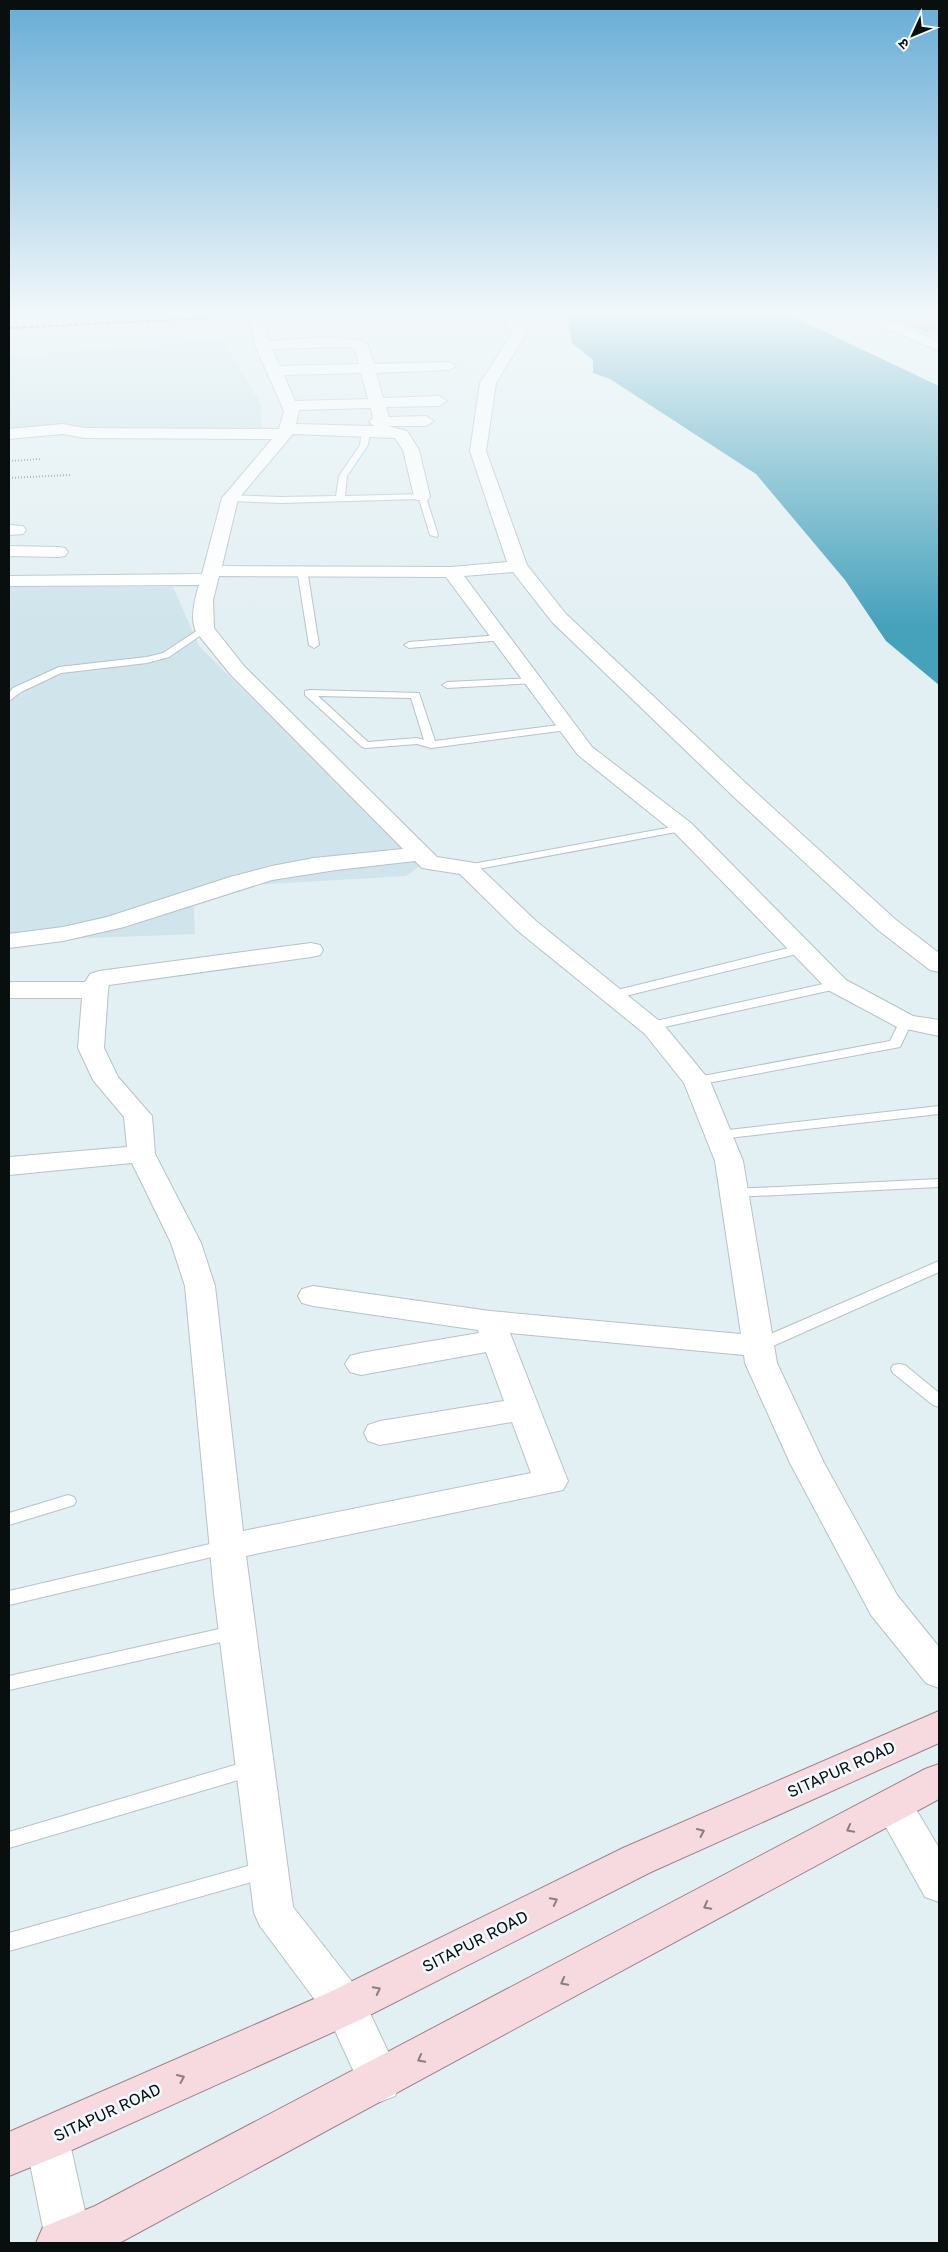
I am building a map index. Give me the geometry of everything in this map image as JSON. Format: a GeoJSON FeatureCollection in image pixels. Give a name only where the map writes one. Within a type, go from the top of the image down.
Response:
{"type":"FeatureCollection","features":[{"type":"Feature","properties":{"kind":"main road","name":"SITAPUR ROAD"},"geometry":{"type":"LineString","coordinates":[[28,2147],[129,2100],[345,2006],[637,1860],[939,1726]]}},
{"type":"Feature","properties":{"kind":"main road"},"geometry":{"type":"LineString","coordinates":[[66,2242],[107,2226],[939,1780]]}},
{"type":"Feature","properties":{"kind":"street"},"geometry":{"type":"LineString","coordinates":[[289,416],[288,424],[230,498],[204,600],[204,629],[237,670],[430,863],[467,868],[527,926],[651,1026],[697,1081],[729,1161],[761,1363],[807,1463],[884,1604],[939,1673]]}},
{"type":"Feature","properties":{"kind":"street"},"geometry":{"type":"LineString","coordinates":[[288,424],[322,416]]}},
{"type":"Feature","properties":{"kind":"street"},"geometry":{"type":"LineString","coordinates":[[381,416],[382,421]]}},
{"type":"Feature","properties":{"kind":"street"},"geometry":{"type":"LineString","coordinates":[[483,416],[478,451],[518,566],[559,618],[736,786],[887,925],[939,965]]}},
{"type":"Feature","properties":{"kind":"street"},"geometry":{"type":"LineString","coordinates":[[9,434],[63,430],[84,433],[288,424],[426,421]]}},
{"type":"Feature","properties":{"kind":"street"},"geometry":{"type":"LineString","coordinates":[[288,424],[387,430],[401,434],[411,450],[422,496]]}},
{"type":"Feature","properties":{"kind":"street"},"geometry":{"type":"LineString","coordinates":[[9,551],[59,552]]}},
{"type":"Feature","properties":{"kind":"street"},"geometry":{"type":"LineString","coordinates":[[9,581],[211,575],[302,569],[451,572],[518,566]]}},
{"type":"Feature","properties":{"kind":"street"},"geometry":{"type":"LineString","coordinates":[[451,572],[585,751],[683,828],[836,985],[906,1022],[939,1028]]}},
{"type":"Feature","properties":{"kind":"street"},"geometry":{"type":"LineString","coordinates":[[9,941],[46,938],[111,924],[152,912],[205,890],[254,877],[316,866],[421,854]]}},
{"type":"Feature","properties":{"kind":"street"},"geometry":{"type":"LineString","coordinates":[[311,950],[99,979],[95,990],[91,1048],[106,1080],[138,1116],[141,1154],[186,1243],[200,1286],[227,1547],[274,1913],[345,2006],[380,2081]]}},
{"type":"Feature","properties":{"kind":"street"},"geometry":{"type":"LineString","coordinates":[[9,990],[95,990]]}},
{"type":"Feature","properties":{"kind":"street"},"geometry":{"type":"LineString","coordinates":[[9,1166],[141,1154]]}},
{"type":"Feature","properties":{"kind":"street"},"geometry":{"type":"LineString","coordinates":[[313,1296],[494,1331],[758,1346]]}},
{"type":"Feature","properties":{"kind":"street"},"geometry":{"type":"LineString","coordinates":[[227,1547],[551,1482],[494,1331]]}},
{"type":"Feature","properties":{"kind":"street"},"geometry":{"type":"LineString","coordinates":[[361,1364],[494,1331]]}},
{"type":"Feature","properties":{"kind":"street"},"geometry":{"type":"LineString","coordinates":[[380,1433],[523,1409]]}},
{"type":"Feature","properties":{"kind":"street"},"geometry":{"type":"LineString","coordinates":[[893,1806],[939,1884]]}},
{"type":"Feature","properties":{"kind":"street"},"geometry":{"type":"LineString","coordinates":[[28,2147],[66,2242]]}},
{"type":"Feature","properties":{"kind":"lane"},"geometry":{"type":"LineString","coordinates":[[340,498],[343,476],[364,445],[366,430]]}},
{"type":"Feature","properties":{"kind":"lane"},"geometry":{"type":"LineString","coordinates":[[230,498],[422,496],[434,535]]}},
{"type":"Feature","properties":{"kind":"lane"},"geometry":{"type":"LineString","coordinates":[[302,569],[314,645]]}},
{"type":"Feature","properties":{"kind":"lane"},"geometry":{"type":"LineString","coordinates":[[9,698],[18,690],[59,670],[147,660],[166,655],[204,629]]}},
{"type":"Feature","properties":{"kind":"lane"},"geometry":{"type":"LineString","coordinates":[[409,645],[500,638]]}},
{"type":"Feature","properties":{"kind":"lane"},"geometry":{"type":"LineString","coordinates":[[447,685],[532,681]]}},
{"type":"Feature","properties":{"kind":"lane"},"geometry":{"type":"LineString","coordinates":[[431,745],[415,695],[309,693],[366,745],[417,741],[431,745],[567,726]]}},
{"type":"Feature","properties":{"kind":"lane"},"geometry":{"type":"LineString","coordinates":[[467,868],[683,828]]}},
{"type":"Feature","properties":{"kind":"lane"},"geometry":{"type":"LineString","coordinates":[[613,995],[801,949]]}},
{"type":"Feature","properties":{"kind":"lane"},"geometry":{"type":"LineString","coordinates":[[651,1026],[836,985]]}},
{"type":"Feature","properties":{"kind":"lane"},"geometry":{"type":"LineString","coordinates":[[697,1081],[895,1044],[906,1022]]}},
{"type":"Feature","properties":{"kind":"lane"},"geometry":{"type":"LineString","coordinates":[[719,1135],[939,1110]]}},
{"type":"Feature","properties":{"kind":"lane"},"geometry":{"type":"LineString","coordinates":[[734,1193],[939,1183]]}},
{"type":"Feature","properties":{"kind":"lane"},"geometry":{"type":"LineString","coordinates":[[758,1346],[939,1266]]}},
{"type":"Feature","properties":{"kind":"lane"},"geometry":{"type":"LineString","coordinates":[[899,1369],[939,1401]]}},
{"type":"Feature","properties":{"kind":"lane"},"geometry":{"type":"LineString","coordinates":[[9,1519],[68,1501]]}},
{"type":"Feature","properties":{"kind":"lane"},"geometry":{"type":"LineString","coordinates":[[9,1598],[227,1547]]}},
{"type":"Feature","properties":{"kind":"lane"},"geometry":{"type":"LineString","coordinates":[[9,1683],[238,1632]]}},
{"type":"Feature","properties":{"kind":"lane"},"geometry":{"type":"LineString","coordinates":[[9,1840],[256,1767]]}},
{"type":"Feature","properties":{"kind":"lane"},"geometry":{"type":"LineString","coordinates":[[9,1942],[269,1870]]}},
{"type":"Feature","properties":{"kind":"path"},"geometry":{"type":"LineString","coordinates":[[9,461],[42,459]]}},
{"type":"Feature","properties":{"kind":"path"},"geometry":{"type":"LineString","coordinates":[[9,478],[70,475]]}},
{"type":"Feature","properties":{"kind":"shaded area"},"geometry":{"type":"Polygon","coordinates":[[[9,416],[261,416],[262,432],[86,430],[63,427],[9,431],[9,416]]]}},
{"type":"Feature","properties":{"kind":"shaded area"},"geometry":{"type":"Polygon","coordinates":[[[9,586],[173,587],[199,646],[421,865],[406,876],[213,887],[193,891],[195,934],[9,941],[9,586]]]}},
{"type":"Feature","properties":{"kind":"water"},"geometry":{"type":"Polygon","coordinates":[[[667,416],[939,416],[939,685],[886,641],[845,580],[756,474],[667,416]]]}}]}
